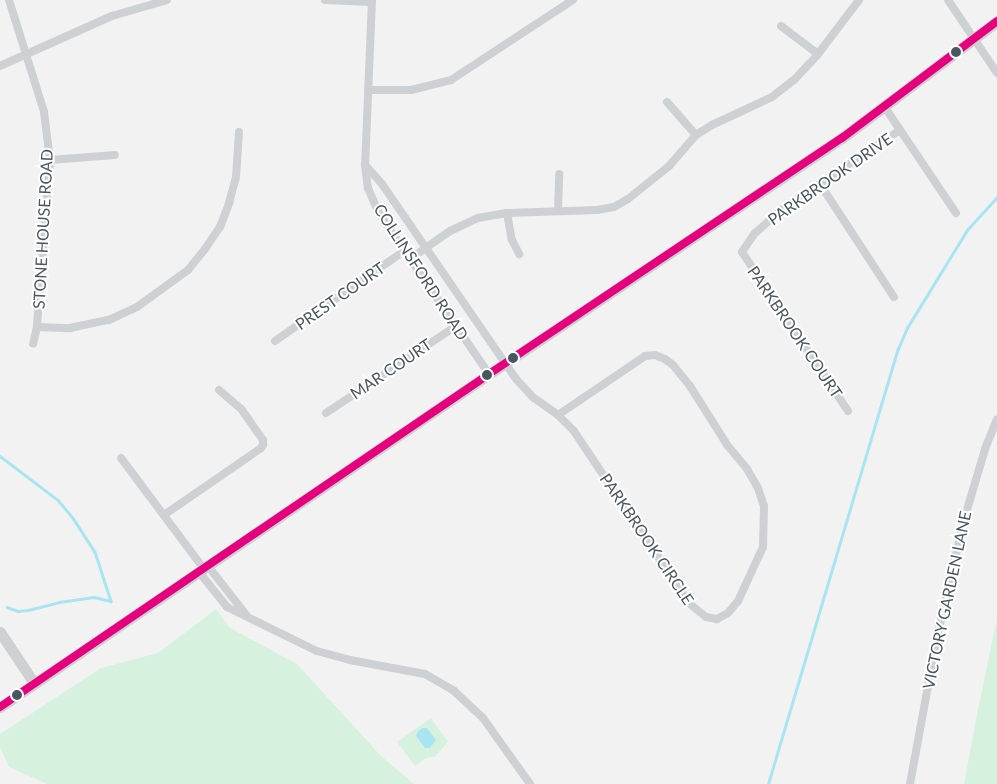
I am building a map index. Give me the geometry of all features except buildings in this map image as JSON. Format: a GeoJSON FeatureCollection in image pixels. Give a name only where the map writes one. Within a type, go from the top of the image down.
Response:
{"type":"FeatureCollection","features":[{"type":"Feature","properties":{"kind":"main road"},"geometry":{"type":"LineString","coordinates":[[0,707],[489,374],[842,138],[973,37],[997,21]]}},
{"type":"Feature","properties":{"kind":"main road"},"geometry":{"type":"LineString","coordinates":[[0,632],[34,683]]}},
{"type":"Feature","properties":{"kind":"street","name":"STONE HOUSE ROAD"},"geometry":{"type":"LineString","coordinates":[[9,0],[44,112],[50,160],[37,327],[32,344]]}},
{"type":"Feature","properties":{"kind":"street"},"geometry":{"type":"LineString","coordinates":[[0,66],[112,16],[167,0]]}},
{"type":"Feature","properties":{"kind":"street"},"geometry":{"type":"LineString","coordinates":[[325,0],[372,1]]}},
{"type":"Feature","properties":{"kind":"street"},"geometry":{"type":"LineString","coordinates":[[368,90],[411,90],[451,80],[573,0]]}},
{"type":"Feature","properties":{"kind":"street"},"geometry":{"type":"LineString","coordinates":[[410,259],[466,222],[507,213],[597,210],[614,207],[628,199],[668,166],[696,135],[712,125],[772,96],[794,80],[818,54],[859,0]]}},
{"type":"Feature","properties":{"kind":"street"},"geometry":{"type":"LineString","coordinates":[[948,0],[997,73]]}},
{"type":"Feature","properties":{"kind":"street","name":"COLLINSFORD ROAD"},"geometry":{"type":"LineString","coordinates":[[372,1],[365,165],[368,188],[378,212],[489,374]]}},
{"type":"Feature","properties":{"kind":"street"},"geometry":{"type":"LineString","coordinates":[[781,26],[818,54]]}},
{"type":"Feature","properties":{"kind":"street"},"geometry":{"type":"LineString","coordinates":[[667,102],[696,135]]}},
{"type":"Feature","properties":{"kind":"street"},"geometry":{"type":"LineString","coordinates":[[884,106],[956,213]]}},
{"type":"Feature","properties":{"kind":"street","name":"PARKBROOK DRIVE"},"geometry":{"type":"LineString","coordinates":[[742,252],[756,233],[785,207],[900,130]]}},
{"type":"Feature","properties":{"kind":"street"},"geometry":{"type":"LineString","coordinates":[[37,327],[70,328],[109,320],[137,307],[188,270],[220,227],[229,204],[236,177],[239,132]]}},
{"type":"Feature","properties":{"kind":"street"},"geometry":{"type":"LineString","coordinates":[[50,160],[115,155]]}},
{"type":"Feature","properties":{"kind":"street","name":"COLLINSFORD ROAD"},"geometry":{"type":"LineString","coordinates":[[365,165],[382,184],[424,249],[504,364]]}},
{"type":"Feature","properties":{"kind":"street"},"geometry":{"type":"LineString","coordinates":[[558,174],[558,210]]}},
{"type":"Feature","properties":{"kind":"street"},"geometry":{"type":"LineString","coordinates":[[820,184],[894,297]]}},
{"type":"Feature","properties":{"kind":"street"},"geometry":{"type":"LineString","coordinates":[[507,213],[512,240],[519,254]]}},
{"type":"Feature","properties":{"kind":"street","name":"PREST COURT"},"geometry":{"type":"LineString","coordinates":[[275,341],[404,251]]}},
{"type":"Feature","properties":{"kind":"street","name":"PARKBROOK COURT"},"geometry":{"type":"LineString","coordinates":[[742,252],[848,411]]}},
{"type":"Feature","properties":{"kind":"street"},"geometry":{"type":"LineString","coordinates":[[426,283],[441,273]]}},
{"type":"Feature","properties":{"kind":"street","name":"MAR COURT"},"geometry":{"type":"LineString","coordinates":[[326,412],[456,326]]}},
{"type":"Feature","properties":{"kind":"street","name":"PARKBROOK CIRCLE"},"geometry":{"type":"LineString","coordinates":[[504,364],[534,398],[558,415],[574,430],[694,608],[711,619],[717,619],[728,613],[738,601],[763,547],[764,506],[758,488],[747,469],[728,446],[690,386],[673,365],[655,355],[645,356],[558,415]]}},
{"type":"Feature","properties":{"kind":"street"},"geometry":{"type":"LineString","coordinates":[[164,515],[263,445],[262,440],[241,409],[219,390]]}},
{"type":"Feature","properties":{"kind":"street","name":"VICTORY GARDEN LANE"},"geometry":{"type":"LineString","coordinates":[[910,784],[937,637],[964,520],[985,449],[997,419]]}},
{"type":"Feature","properties":{"kind":"street"},"geometry":{"type":"LineString","coordinates":[[121,458],[203,569],[248,617],[317,651],[419,673],[454,691],[483,718],[530,784]]}},
{"type":"Feature","properties":{"kind":"green space"},"geometry":{"type":"Polygon","coordinates":[[[216,609],[230,628],[297,664],[381,756],[414,784],[47,784],[9,767],[0,747],[0,734],[101,668],[158,653],[216,609]]]}},
{"type":"Feature","properties":{"kind":"green space"},"geometry":{"type":"Polygon","coordinates":[[[997,618],[997,784],[964,784],[978,709],[997,618]]]}},
{"type":"Feature","properties":{"kind":"green space"},"geometry":{"type":"Polygon","coordinates":[[[431,718],[448,742],[435,757],[426,758],[415,766],[397,742],[431,718]]]}},
{"type":"Feature","properties":{"kind":"water"},"geometry":{"type":"Polygon","coordinates":[[[427,728],[436,740],[430,748],[425,748],[416,736],[418,731],[427,728]]]}},
{"type":"Feature","properties":{"kind":"waterway"},"geometry":{"type":"LineString","coordinates":[[768,784],[898,349],[907,328],[967,230],[997,197]]}},
{"type":"Feature","properties":{"kind":"waterway"},"geometry":{"type":"LineString","coordinates":[[0,456],[58,500],[73,518],[95,552],[111,601]]}},
{"type":"Feature","properties":{"kind":"waterway"},"geometry":{"type":"LineString","coordinates":[[7,607],[18,611],[28,610],[59,602],[94,597],[111,601]]}},
{"type":"Feature","properties":{"kind":"transit line"},"geometry":{"type":"LineString","coordinates":[[0,707],[489,374],[842,138],[997,21]]}}]}
